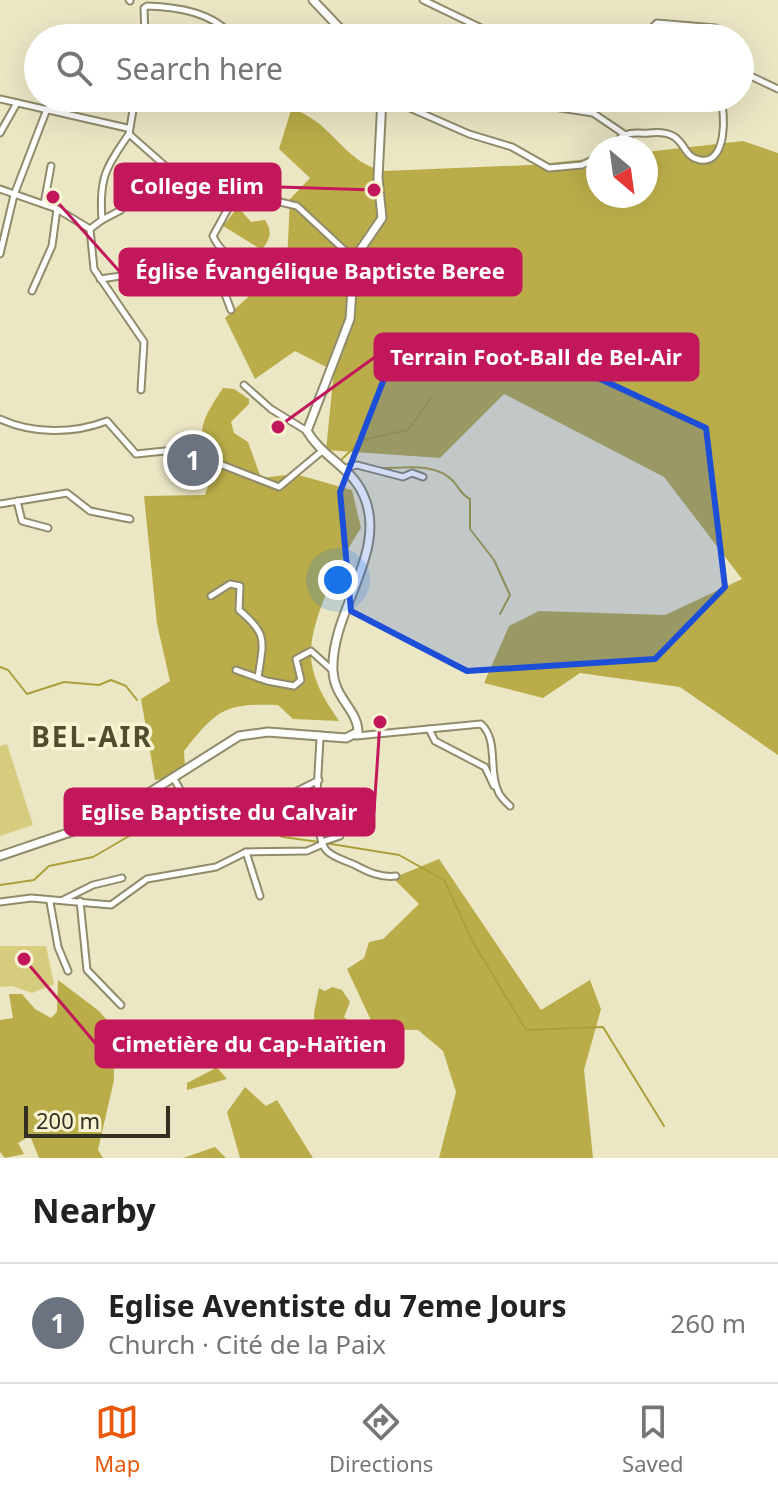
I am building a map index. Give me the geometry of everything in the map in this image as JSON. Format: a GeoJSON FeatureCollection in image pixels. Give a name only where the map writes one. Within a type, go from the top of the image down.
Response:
{"type":"FeatureCollection","features":[{"type":"Feature","properties":{"kind":"street"},"geometry":{"type":"LineString","coordinates":[[313,0],[336,24]]}},
{"type":"Feature","properties":{"kind":"street"},"geometry":{"type":"LineString","coordinates":[[423,0],[473,24]]}},
{"type":"Feature","properties":{"kind":"street"},"geometry":{"type":"LineString","coordinates":[[145,24],[144,8],[147,6],[181,7],[217,24]]}},
{"type":"Feature","properties":{"kind":"street"},"geometry":{"type":"LineString","coordinates":[[754,78],[778,89]]}},
{"type":"Feature","properties":{"kind":"street"},"geometry":{"type":"LineString","coordinates":[[0,99],[24,104]]}},
{"type":"Feature","properties":{"kind":"street"},"geometry":{"type":"LineString","coordinates":[[0,133],[17,103]]}},
{"type":"Feature","properties":{"kind":"street"},"geometry":{"type":"LineString","coordinates":[[0,254],[14,195],[46,112]]}},
{"type":"Feature","properties":{"kind":"street"},"geometry":{"type":"LineString","coordinates":[[58,112],[128,131],[189,187],[237,192],[297,206],[354,259]]}},
{"type":"Feature","properties":{"kind":"street"},"geometry":{"type":"LineString","coordinates":[[102,220],[101,183],[107,164],[128,131],[132,112]]}},
{"type":"Feature","properties":{"kind":"street"},"geometry":{"type":"LineString","coordinates":[[307,431],[350,319],[354,259],[382,218],[378,178],[384,112]]}},
{"type":"Feature","properties":{"kind":"street"},"geometry":{"type":"LineString","coordinates":[[418,112],[469,134],[512,147],[549,168],[586,163]]}},
{"type":"Feature","properties":{"kind":"street"},"geometry":{"type":"LineString","coordinates":[[586,112],[593,113],[625,135],[634,132],[670,133],[684,144],[690,155],[703,161],[710,159],[720,147],[724,126],[722,112]]}},
{"type":"Feature","properties":{"kind":"street"},"geometry":{"type":"LineString","coordinates":[[44,204],[51,166]]}},
{"type":"Feature","properties":{"kind":"street"},"geometry":{"type":"LineString","coordinates":[[0,189],[57,209],[90,229]]}},
{"type":"Feature","properties":{"kind":"street"},"geometry":{"type":"LineString","coordinates":[[231,310],[223,289],[241,272],[235,261],[220,250],[213,236],[237,192]]}},
{"type":"Feature","properties":{"kind":"street"},"geometry":{"type":"LineString","coordinates":[[32,291],[52,246],[57,209]]}},
{"type":"Feature","properties":{"kind":"street"},"geometry":{"type":"LineString","coordinates":[[90,229],[121,210]]}},
{"type":"Feature","properties":{"kind":"street"},"geometry":{"type":"LineString","coordinates":[[90,229],[91,256],[100,279],[144,342],[141,390]]}},
{"type":"Feature","properties":{"kind":"street"},"geometry":{"type":"LineString","coordinates":[[100,279],[121,276]]}},
{"type":"Feature","properties":{"kind":"street"},"geometry":{"type":"LineString","coordinates":[[244,385],[271,409],[307,431],[322,451],[346,468],[365,498],[369,540],[365,564],[338,626],[333,671],[336,693],[358,726],[356,736]]}},
{"type":"Feature","properties":{"kind":"street"},"geometry":{"type":"LineString","coordinates":[[0,419],[29,429],[57,430],[84,430],[107,421],[136,454],[165,451],[212,461],[279,487],[322,451]]}},
{"type":"Feature","properties":{"kind":"street"},"geometry":{"type":"LineString","coordinates":[[346,468],[357,465],[403,477],[412,473],[423,477]]}},
{"type":"Feature","properties":{"kind":"street"},"geometry":{"type":"LineString","coordinates":[[0,504],[67,493],[90,511],[130,519]]}},
{"type":"Feature","properties":{"kind":"street"},"geometry":{"type":"LineString","coordinates":[[17,501],[22,521],[48,528]]}},
{"type":"Feature","properties":{"kind":"street"},"geometry":{"type":"LineString","coordinates":[[211,596],[230,584],[240,586],[239,610],[257,623],[260,631],[258,678]]}},
{"type":"Feature","properties":{"kind":"street"},"geometry":{"type":"LineString","coordinates":[[236,670],[286,686],[297,685],[301,680],[296,659],[311,651],[333,671]]}},
{"type":"Feature","properties":{"kind":"street"},"geometry":{"type":"LineString","coordinates":[[0,856],[106,820],[239,736],[268,732],[346,738],[482,725],[492,750],[497,791]]}},
{"type":"Feature","properties":{"kind":"street"},"geometry":{"type":"LineString","coordinates":[[429,729],[435,741],[485,767],[497,791],[510,806]]}},
{"type":"Feature","properties":{"kind":"street"},"geometry":{"type":"LineString","coordinates":[[320,734],[319,826],[323,843],[330,853],[364,870],[382,876],[396,876]]}},
{"type":"Feature","properties":{"kind":"street"},"geometry":{"type":"LineString","coordinates":[[172,776],[188,802],[174,814],[169,830],[220,826]]}},
{"type":"Feature","properties":{"kind":"street"},"geometry":{"type":"LineString","coordinates":[[297,791],[319,780]]}},
{"type":"Feature","properties":{"kind":"street"},"geometry":{"type":"LineString","coordinates":[[0,902],[16,898],[111,905],[147,879],[216,867],[246,852],[307,851],[340,836]]}},
{"type":"Feature","properties":{"kind":"street"},"geometry":{"type":"LineString","coordinates":[[246,852],[260,896]]}},
{"type":"Feature","properties":{"kind":"street"},"geometry":{"type":"LineString","coordinates":[[61,901],[93,885],[122,878]]}},
{"type":"Feature","properties":{"kind":"street"},"geometry":{"type":"LineString","coordinates":[[80,901],[87,970],[121,1005]]}},
{"type":"Feature","properties":{"kind":"street"},"geometry":{"type":"LineString","coordinates":[[50,902],[58,947],[68,971]]}},
{"type":"Feature","properties":{"kind":"highlighted area"},"geometry":{"type":"Polygon","coordinates":[[[529,346],[706,428],[725,587],[655,659],[467,671],[351,611],[340,492],[389,366],[529,346]]]}},
{"type":"Feature","properties":{"kind":"shaded area"},"geometry":{"type":"Polygon","coordinates":[[[290,112],[301,112],[313,119],[358,160],[384,171],[530,165],[586,159],[586,208],[658,208],[658,151],[743,141],[778,153],[778,755],[680,687],[580,673],[543,698],[484,683],[509,626],[539,611],[665,615],[742,579],[664,477],[504,394],[440,458],[326,450],[334,371],[295,351],[255,379],[225,318],[287,262],[290,199],[310,178],[279,149],[290,112]]]}},
{"type":"Feature","properties":{"kind":"shaded area"},"geometry":{"type":"Polygon","coordinates":[[[238,207],[251,222],[265,220],[270,235],[262,250],[223,226],[238,207]]]}},
{"type":"Feature","properties":{"kind":"shaded area"},"geometry":{"type":"Polygon","coordinates":[[[223,388],[234,389],[249,399],[249,404],[231,422],[234,433],[248,442],[261,478],[295,474],[352,490],[361,528],[326,594],[313,633],[311,650],[316,680],[339,721],[293,719],[278,705],[233,708],[214,718],[184,751],[185,769],[177,777],[155,780],[141,699],[170,681],[157,624],[144,496],[205,495],[215,465],[203,444],[203,426],[223,388]]]}},
{"type":"Feature","properties":{"kind":"shaded area"},"geometry":{"type":"Polygon","coordinates":[[[7,744],[33,825],[0,836],[0,746],[7,744]]]}},
{"type":"Feature","properties":{"kind":"shaded area"},"geometry":{"type":"Polygon","coordinates":[[[439,859],[541,1010],[590,980],[601,1009],[584,1070],[593,1158],[439,1158],[456,1092],[443,1051],[418,1030],[375,1029],[347,969],[364,958],[369,942],[383,939],[419,904],[393,878],[439,859]]]}},
{"type":"Feature","properties":{"kind":"shaded area"},"geometry":{"type":"Polygon","coordinates":[[[0,946],[46,946],[54,984],[32,993],[12,986],[0,987],[0,946]]]}},
{"type":"Feature","properties":{"kind":"shaded area"},"geometry":{"type":"Polygon","coordinates":[[[58,980],[99,1011],[113,1027],[114,1080],[98,1150],[103,1158],[39,1158],[30,1136],[18,1143],[24,1154],[5,1158],[0,1152],[0,1020],[13,1018],[9,994],[22,994],[35,1009],[51,1018],[57,1012],[58,980]]]}},
{"type":"Feature","properties":{"kind":"shaded area"},"geometry":{"type":"Polygon","coordinates":[[[332,987],[342,990],[350,1002],[344,1017],[364,1034],[339,1036],[334,1048],[315,1041],[314,1013],[319,988],[325,991],[332,987]]]}},
{"type":"Feature","properties":{"kind":"shaded area"},"geometry":{"type":"Polygon","coordinates":[[[233,1047],[245,1048],[213,1063],[227,1079],[187,1090],[187,1083],[214,1069],[204,1055],[212,1050],[222,1054],[233,1047]]]}},
{"type":"Feature","properties":{"kind":"shaded area"},"geometry":{"type":"Polygon","coordinates":[[[245,1087],[266,1106],[277,1100],[313,1158],[240,1158],[227,1112],[245,1087]]]}},
{"type":"Feature","properties":{"kind":"shaded area"},"geometry":{"type":"Polygon","coordinates":[[[215,1147],[226,1158],[183,1158],[215,1147]]]}},
{"type":"Feature","properties":{"kind":"waterway"},"geometry":{"type":"LineString","coordinates":[[342,459],[362,440],[408,430],[431,398]]}},
{"type":"Feature","properties":{"kind":"waterway"},"geometry":{"type":"LineString","coordinates":[[378,468],[417,467],[436,471],[453,481],[470,499],[470,529],[494,560],[510,595],[500,614]]}},
{"type":"Feature","properties":{"kind":"waterway"},"geometry":{"type":"LineString","coordinates":[[0,667],[8,670],[27,694],[64,682],[99,685],[111,680],[126,686],[137,700]]}},
{"type":"Feature","properties":{"kind":"waterway"},"geometry":{"type":"LineString","coordinates":[[190,801],[194,798],[283,837],[319,842]]}},
{"type":"Feature","properties":{"kind":"waterway"},"geometry":{"type":"LineString","coordinates":[[0,885],[34,880],[49,866],[93,857],[181,806]]}},
{"type":"Feature","properties":{"kind":"waterway"},"geometry":{"type":"LineString","coordinates":[[325,843],[399,855],[444,880],[473,942],[526,1030],[603,1027],[664,1126]]}},
{"type":"Feature","properties":{"kind":"place","name":"College Elim"},"geometry":{"type":"Point","coordinates":[374,190]}},
{"type":"Feature","properties":{"kind":"place","name":"Église Évangélique Baptiste Beree"},"geometry":{"type":"Point","coordinates":[53,197]}},
{"type":"Feature","properties":{"kind":"place","name":"Terrain Foot-Ball de Bel-Air"},"geometry":{"type":"Point","coordinates":[278,427]}},
{"type":"Feature","properties":{"kind":"place","name":"Eglise Aventiste du 7eme Jours"},"geometry":{"type":"Point","coordinates":[193,460]}},
{"type":"Feature","properties":{"kind":"place","name":"Eglise Baptiste du Calvair"},"geometry":{"type":"Point","coordinates":[380,722]}},
{"type":"Feature","properties":{"kind":"place","name":"Cimetière du Cap-Haïtien"},"geometry":{"type":"Point","coordinates":[24,959]}},
{"type":"Feature","properties":{"kind":"district","name":"BEL-AIR"},"geometry":{"type":"Point","coordinates":[92,737]}}]}
